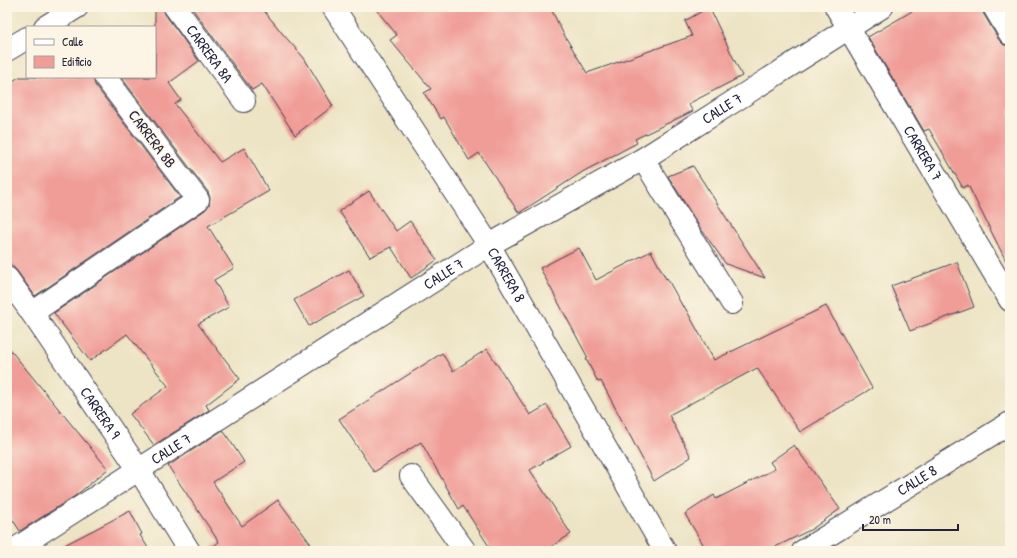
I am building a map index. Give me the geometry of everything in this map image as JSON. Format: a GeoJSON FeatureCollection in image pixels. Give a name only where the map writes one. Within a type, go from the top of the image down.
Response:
{"type":"FeatureCollection","features":[{"type":"Feature","properties":{"kind":"street","name":"CARRERA 8A"},"geometry":{"type":"LineString","coordinates":[[175,7],[244,101]]}},
{"type":"Feature","properties":{"kind":"street","name":"CARRERA 8"},"geometry":{"type":"LineString","coordinates":[[333,7],[489,245],[665,551]]}},
{"type":"Feature","properties":{"kind":"street","name":"CARRERA 7"},"geometry":{"type":"LineString","coordinates":[[836,7],[1010,300]]}},
{"type":"Feature","properties":{"kind":"street","name":"CALLE 7"},"geometry":{"type":"LineString","coordinates":[[11,545],[139,470],[489,245],[643,159],[882,7]]}},
{"type":"Feature","properties":{"kind":"street"},"geometry":{"type":"LineString","coordinates":[[994,7],[1010,34]]}},
{"type":"Feature","properties":{"kind":"street"},"geometry":{"type":"LineString","coordinates":[[7,50],[26,39]]}},
{"type":"Feature","properties":{"kind":"street","name":"CARRERA 8B"},"geometry":{"type":"LineString","coordinates":[[32,313],[198,200],[106,78]]}},
{"type":"Feature","properties":{"kind":"street"},"geometry":{"type":"LineString","coordinates":[[643,159],[732,303]]}},
{"type":"Feature","properties":{"kind":"street","name":"CARRERA 9"},"geometry":{"type":"LineString","coordinates":[[7,278],[139,470],[189,551]]}},
{"type":"Feature","properties":{"kind":"street","name":"CALLE 8"},"geometry":{"type":"LineString","coordinates":[[803,551],[1010,423]]}},
{"type":"Feature","properties":{"kind":"street"},"geometry":{"type":"LineString","coordinates":[[411,476],[465,551]]}},
{"type":"Feature","properties":{"kind":"building"},"geometry":{"type":"Polygon","coordinates":[[[155,7],[163,7],[165,14],[199,61],[169,83],[181,100],[175,104],[220,162],[244,148],[269,191],[208,226],[234,268],[214,280],[229,307],[198,324],[240,379],[206,405],[209,410],[154,445],[130,414],[168,386],[127,334],[90,361],[54,313],[205,210],[209,205],[210,198],[208,192],[122,78],[156,78],[155,7]]]}},
{"type":"Feature","properties":{"kind":"building"},"geometry":{"type":"Polygon","coordinates":[[[191,7],[261,7],[304,58],[333,106],[295,135],[262,84],[252,90],[191,7]]]}},
{"type":"Feature","properties":{"kind":"building"},"geometry":{"type":"Polygon","coordinates":[[[374,7],[550,7],[563,33],[587,73],[692,36],[685,21],[709,7],[742,76],[688,104],[693,111],[635,139],[637,143],[584,171],[519,213],[479,153],[469,160],[444,117],[441,119],[424,93],[431,89],[390,40],[397,35],[374,7]]]}},
{"type":"Feature","properties":{"kind":"building"},"geometry":{"type":"Polygon","coordinates":[[[919,7],[982,7],[983,13],[999,40],[1004,45],[1010,46],[1010,269],[968,185],[963,188],[929,129],[924,131],[868,37],[919,7]]]}},
{"type":"Feature","properties":{"kind":"building"},"geometry":{"type":"Polygon","coordinates":[[[19,77],[93,78],[95,85],[180,197],[35,296],[7,260],[7,85],[19,77]]]}},
{"type":"Feature","properties":{"kind":"building"},"geometry":{"type":"Polygon","coordinates":[[[693,166],[765,278],[726,264],[699,226],[668,176],[693,166]]]}},
{"type":"Feature","properties":{"kind":"building"},"geometry":{"type":"Polygon","coordinates":[[[369,191],[396,231],[410,221],[437,260],[411,278],[391,247],[370,257],[339,211],[369,191]]]}},
{"type":"Feature","properties":{"kind":"building"},"geometry":{"type":"Polygon","coordinates":[[[579,248],[596,280],[651,251],[714,360],[826,306],[872,388],[800,432],[757,368],[669,415],[691,457],[654,481],[601,381],[598,382],[586,359],[588,358],[540,268],[579,248]]]}},
{"type":"Feature","properties":{"kind":"building"},"geometry":{"type":"Polygon","coordinates":[[[957,262],[974,307],[910,331],[891,286],[957,262]]]}},
{"type":"Feature","properties":{"kind":"building"},"geometry":{"type":"Polygon","coordinates":[[[349,270],[364,296],[309,326],[294,300],[349,270]]]}},
{"type":"Feature","properties":{"kind":"building"},"geometry":{"type":"Polygon","coordinates":[[[7,346],[108,469],[75,496],[20,531],[7,511],[7,346]]]}},
{"type":"Feature","properties":{"kind":"building"},"geometry":{"type":"Polygon","coordinates":[[[487,349],[530,415],[547,405],[571,446],[530,470],[571,534],[544,551],[492,551],[463,506],[459,509],[421,442],[374,472],[339,419],[442,353],[453,371],[487,349]]]}},
{"type":"Feature","properties":{"kind":"building"},"geometry":{"type":"Polygon","coordinates":[[[223,430],[244,462],[213,482],[242,526],[278,500],[316,551],[207,551],[219,542],[168,466],[223,430]]]}},
{"type":"Feature","properties":{"kind":"building"},"geometry":{"type":"Polygon","coordinates":[[[794,445],[840,509],[812,529],[767,551],[707,551],[685,514],[714,495],[716,499],[775,469],[770,462],[794,445]]]}},
{"type":"Feature","properties":{"kind":"building"},"geometry":{"type":"Polygon","coordinates":[[[130,511],[142,534],[140,535],[150,551],[53,551],[130,511]]]}}]}
